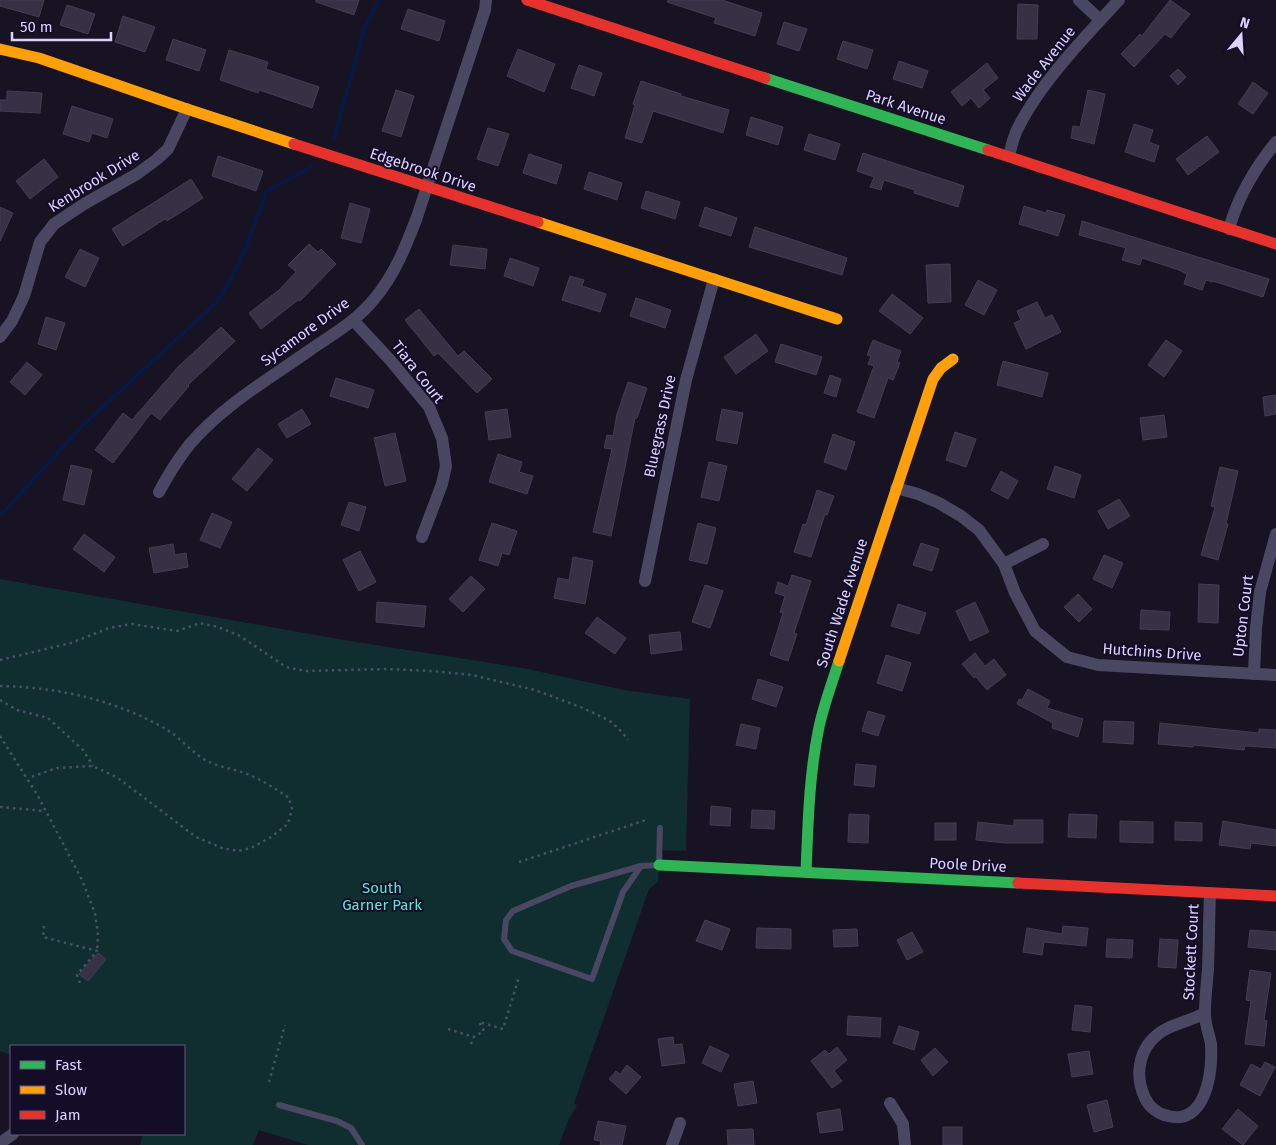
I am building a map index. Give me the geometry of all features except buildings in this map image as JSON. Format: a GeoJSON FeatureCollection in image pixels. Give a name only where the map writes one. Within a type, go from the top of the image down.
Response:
{"type":"FeatureCollection","features":[{"type":"Feature","properties":{"kind":"street","name":"Sycamore Drive"},"geometry":{"type":"LineString","coordinates":[[158,492],[190,444],[212,422],[237,402],[353,320],[375,299],[394,271],[405,250],[485,10],[486,0]]}},
{"type":"Feature","properties":{"kind":"street","name":"Park Avenue"},"geometry":{"type":"LineString","coordinates":[[527,0],[1276,244]]}},
{"type":"Feature","properties":{"kind":"street"},"geometry":{"type":"LineString","coordinates":[[1079,0],[1100,20]]}},
{"type":"Feature","properties":{"kind":"street","name":"Wade Avenue"},"geometry":{"type":"LineString","coordinates":[[1009,156],[1016,132],[1033,101],[1100,20],[1119,0]]}},
{"type":"Feature","properties":{"kind":"street","name":"Edgebrook Drive"},"geometry":{"type":"LineString","coordinates":[[0,49],[39,58],[426,188],[837,319]]}},
{"type":"Feature","properties":{"kind":"street","name":"Kenbrook Drive"},"geometry":{"type":"LineString","coordinates":[[0,338],[12,321],[24,296],[40,242],[54,224],[84,204],[137,174],[156,160],[168,149],[187,109]]}},
{"type":"Feature","properties":{"kind":"street"},"geometry":{"type":"LineString","coordinates":[[1229,229],[1235,208],[1250,180],[1276,142]]}},
{"type":"Feature","properties":{"kind":"street","name":"Bluegrass Drive"},"geometry":{"type":"LineString","coordinates":[[645,581],[686,380],[714,279]]}},
{"type":"Feature","properties":{"kind":"street","name":"Tiara Court"},"geometry":{"type":"LineString","coordinates":[[353,320],[428,406],[442,438],[446,466],[442,484],[422,537]]}},
{"type":"Feature","properties":{"kind":"street","name":"South Wade Avenue"},"geometry":{"type":"LineString","coordinates":[[806,872],[808,806],[817,732],[896,488],[936,373],[953,359]]}},
{"type":"Feature","properties":{"kind":"street","name":"Hutchins Drive"},"geometry":{"type":"LineString","coordinates":[[896,488],[918,494],[961,516],[978,530],[1004,564],[1014,593],[1035,631],[1067,657],[1098,665],[1276,675]]}},
{"type":"Feature","properties":{"kind":"street","name":"Upton Court"},"geometry":{"type":"LineString","coordinates":[[1254,674],[1260,592],[1276,534]]}},
{"type":"Feature","properties":{"kind":"street"},"geometry":{"type":"LineString","coordinates":[[1004,564],[1043,544]]}},
{"type":"Feature","properties":{"kind":"street","name":"Poole Drive"},"geometry":{"type":"LineString","coordinates":[[659,865],[1276,896]]}},
{"type":"Feature","properties":{"kind":"street","name":"Stockett Court"},"geometry":{"type":"LineString","coordinates":[[1205,1013],[1165,1030],[1146,1049],[1139,1064],[1138,1077],[1147,1101],[1161,1114],[1169,1117],[1181,1117],[1190,1114],[1201,1102],[1205,1094],[1211,1058],[1205,1013],[1210,893]]}},
{"type":"Feature","properties":{"kind":"street"},"geometry":{"type":"LineString","coordinates":[[890,1103],[903,1124],[905,1145]]}},
{"type":"Feature","properties":{"kind":"street"},"geometry":{"type":"LineString","coordinates":[[672,1145],[680,1123]]}},
{"type":"Feature","properties":{"kind":"street"},"geometry":{"type":"LineString","coordinates":[[0,1143],[12,1135]]}},
{"type":"Feature","properties":{"kind":"lane"},"geometry":{"type":"LineString","coordinates":[[641,866],[623,892],[592,979],[512,951],[504,938],[506,920],[513,911],[571,886],[641,866],[659,865],[660,828]]}},
{"type":"Feature","properties":{"kind":"lane"},"geometry":{"type":"LineString","coordinates":[[279,1105],[337,1121],[351,1128],[362,1145]]}},
{"type":"Feature","properties":{"kind":"path"},"geometry":{"type":"LineString","coordinates":[[0,660],[71,643],[109,628],[132,624],[177,632],[200,623],[225,630],[247,641],[286,667],[305,671],[386,669],[472,675],[535,690],[583,708],[610,721],[628,740]]}},
{"type":"Feature","properties":{"kind":"path"},"geometry":{"type":"LineString","coordinates":[[0,686],[45,689],[81,696],[126,709],[167,730],[206,760],[246,773],[269,784],[289,798],[292,809],[288,824],[272,837],[251,848],[238,851],[222,848],[196,837],[174,818],[118,778],[93,766],[57,768],[28,778]]}},
{"type":"Feature","properties":{"kind":"path"},"geometry":{"type":"LineString","coordinates":[[0,700],[17,710],[48,718],[83,750],[93,766]]}},
{"type":"Feature","properties":{"kind":"path"},"geometry":{"type":"LineString","coordinates":[[0,736],[11,756],[28,778],[71,856],[95,912],[98,935],[97,951],[77,974],[81,986]]}},
{"type":"Feature","properties":{"kind":"path"},"geometry":{"type":"LineString","coordinates":[[0,807],[45,811]]}},
{"type":"Feature","properties":{"kind":"path"},"geometry":{"type":"LineString","coordinates":[[519,862],[646,820]]}},
{"type":"Feature","properties":{"kind":"path"},"geometry":{"type":"LineString","coordinates":[[44,926],[43,937],[97,951]]}},
{"type":"Feature","properties":{"kind":"path"},"geometry":{"type":"LineString","coordinates":[[471,1044],[474,1037],[484,1031],[479,1022],[503,1029],[519,977]]}},
{"type":"Feature","properties":{"kind":"path"},"geometry":{"type":"LineString","coordinates":[[269,1082],[285,1025]]}},
{"type":"Feature","properties":{"kind":"path"},"geometry":{"type":"LineString","coordinates":[[448,1029],[474,1037]]}},
{"type":"Feature","properties":{"kind":"green space","name":"South Garner Park"},"geometry":{"type":"Polygon","coordinates":[[[0,579],[344,640],[523,668],[624,690],[690,699],[686,851],[660,850],[658,882],[649,889],[574,1103],[577,1105],[568,1121],[559,1145],[308,1145],[259,1130],[253,1145],[140,1145],[143,1135],[185,1135],[185,1045],[10,1045],[10,1055],[0,1051],[0,579]]]}},
{"type":"Feature","properties":{"kind":"waterway"},"geometry":{"type":"LineString","coordinates":[[334,139],[364,29],[379,0]]}},
{"type":"Feature","properties":{"kind":"waterway"},"geometry":{"type":"LineString","coordinates":[[0,516],[83,425],[216,303],[239,263],[267,191],[311,167]]}},
{"type":"Feature","properties":{"kind":"traffic: fast"},"geometry":{"type":"LineString","coordinates":[[765,78],[988,150]]}},
{"type":"Feature","properties":{"kind":"traffic: fast"},"geometry":{"type":"LineString","coordinates":[[806,872],[813,763],[823,710],[839,661]]}},
{"type":"Feature","properties":{"kind":"traffic: fast"},"geometry":{"type":"LineString","coordinates":[[659,865],[1018,883]]}},
{"type":"Feature","properties":{"kind":"traffic: slow"},"geometry":{"type":"LineString","coordinates":[[0,49],[39,58],[294,144]]}},
{"type":"Feature","properties":{"kind":"traffic: slow"},"geometry":{"type":"LineString","coordinates":[[538,222],[837,319]]}},
{"type":"Feature","properties":{"kind":"traffic: slow"},"geometry":{"type":"LineString","coordinates":[[839,661],[933,379],[941,368],[953,359]]}},
{"type":"Feature","properties":{"kind":"traffic: jam"},"geometry":{"type":"LineString","coordinates":[[527,0],[765,78]]}},
{"type":"Feature","properties":{"kind":"traffic: jam"},"geometry":{"type":"LineString","coordinates":[[294,144],[538,222]]}},
{"type":"Feature","properties":{"kind":"traffic: jam"},"geometry":{"type":"LineString","coordinates":[[988,150],[1276,244]]}},
{"type":"Feature","properties":{"kind":"traffic: jam"},"geometry":{"type":"LineString","coordinates":[[1018,883],[1276,896]]}}]}
